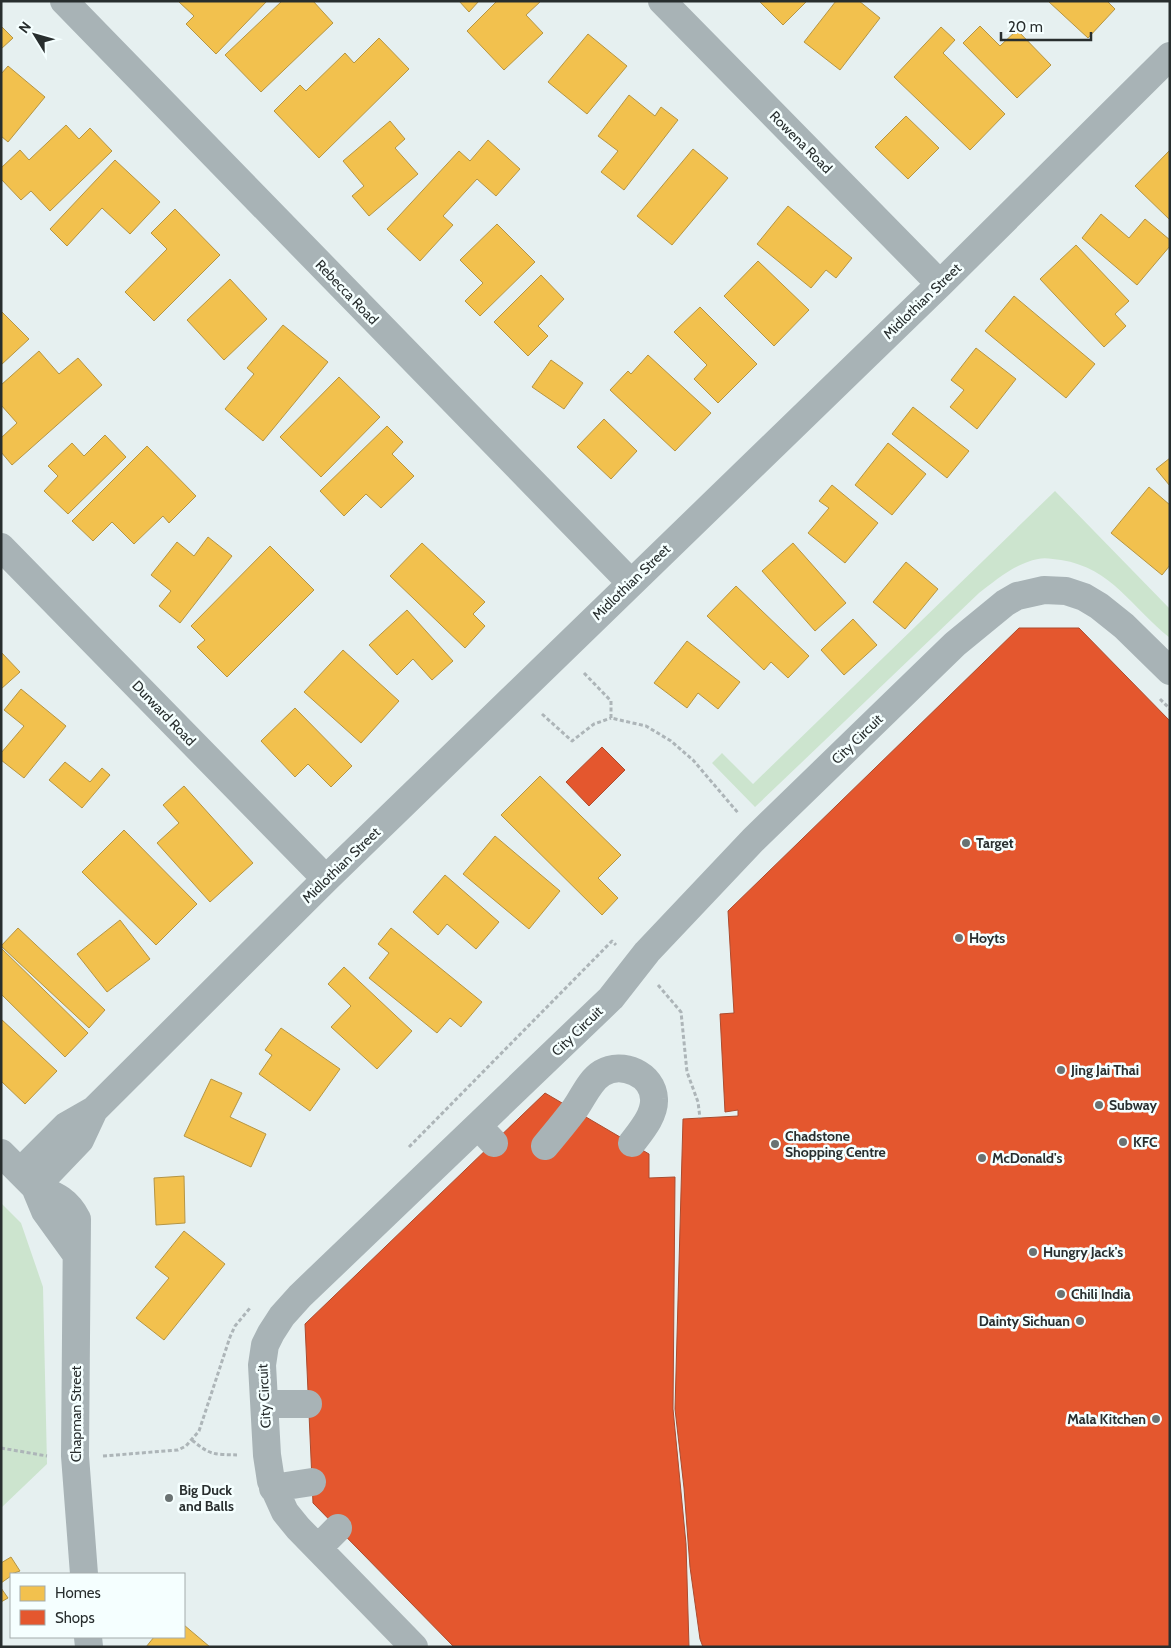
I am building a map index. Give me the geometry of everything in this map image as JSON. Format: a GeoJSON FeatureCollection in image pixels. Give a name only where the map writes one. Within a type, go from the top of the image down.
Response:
{"type":"FeatureCollection","features":[{"type":"Feature","properties":{"kind":"street","name":"Rebecca Road"},"geometry":{"type":"LineString","coordinates":[[64,1],[631,582]]}},
{"type":"Feature","properties":{"kind":"street","name":"Rowena Road"},"geometry":{"type":"LineString","coordinates":[[662,1],[940,284]]}},
{"type":"Feature","properties":{"kind":"street","name":"Midlothian Street"},"geometry":{"type":"LineString","coordinates":[[19,1170],[80,1140],[94,1110],[326,879],[940,284],[1170,56]]}},
{"type":"Feature","properties":{"kind":"street","name":"Durward Road"},"geometry":{"type":"LineString","coordinates":[[1,547],[326,879]]}},
{"type":"Feature","properties":{"kind":"street","name":"City Circuit"},"geometry":{"type":"LineString","coordinates":[[414,1647],[291,1520],[273,1488],[266,1456],[262,1356],[270,1333],[282,1316],[306,1289],[486,1135],[611,998],[647,952],[752,840],[955,644],[991,613],[1018,596],[1044,590],[1058,590],[1084,597],[1099,606],[1124,626],[1170,671]]}},
{"type":"Feature","properties":{"kind":"street"},"geometry":{"type":"LineString","coordinates":[[544,1146],[571,1114],[593,1081],[609,1069],[622,1068],[644,1078],[650,1084],[654,1100],[648,1119],[632,1143]]}},
{"type":"Feature","properties":{"kind":"street","name":"Chapman Street"},"geometry":{"type":"LineString","coordinates":[[19,1170],[45,1211],[52,1218],[76,1254],[75,1456],[84,1573]]}},
{"type":"Feature","properties":{"kind":"street"},"geometry":{"type":"LineString","coordinates":[[265,1404],[308,1404]]}},
{"type":"Feature","properties":{"kind":"street"},"geometry":{"type":"LineString","coordinates":[[273,1488],[312,1482]]}},
{"type":"Feature","properties":{"kind":"street"},"geometry":{"type":"LineString","coordinates":[[318,1548],[338,1528]]}},
{"type":"Feature","properties":{"kind":"path"},"geometry":{"type":"LineString","coordinates":[[584,673],[612,701],[611,718]]}},
{"type":"Feature","properties":{"kind":"path"},"geometry":{"type":"LineString","coordinates":[[1157,696],[1170,710]]}},
{"type":"Feature","properties":{"kind":"path"},"geometry":{"type":"LineString","coordinates":[[542,714],[572,741],[594,724],[611,718],[646,726],[670,741],[693,760],[739,813],[742,829],[752,840]]}},
{"type":"Feature","properties":{"kind":"path"},"geometry":{"type":"LineString","coordinates":[[655,982],[681,1012],[687,1072],[698,1102],[700,1118]]}},
{"type":"Feature","properties":{"kind":"path"},"geometry":{"type":"LineString","coordinates":[[99,1456],[178,1450],[186,1446],[199,1431],[230,1337]]}},
{"type":"Feature","properties":{"kind":"path"},"geometry":{"type":"LineString","coordinates":[[192,1440],[205,1451],[244,1456]]}},
{"type":"Feature","properties":{"kind":"path"},"geometry":{"type":"LineString","coordinates":[[1,1448],[47,1456],[47,1447]]}},
{"type":"Feature","properties":{"kind":"green space"},"geometry":{"type":"Polygon","coordinates":[[[1055,491],[1170,609],[1170,638],[1108,580],[1094,571],[1079,564],[1049,558],[1030,561],[1007,573],[979,593],[755,807],[712,763],[722,753],[753,784],[1055,491]]]}},
{"type":"Feature","properties":{"kind":"green space"},"geometry":{"type":"Polygon","coordinates":[[[1,1203],[21,1223],[43,1287],[47,1464],[1,1508],[1,1203]]]}},
{"type":"Feature","properties":{"kind":"building: Homes"},"geometry":{"type":"Polygon","coordinates":[[[178,1],[267,1],[216,54],[186,24],[194,16],[178,1]]]}},
{"type":"Feature","properties":{"kind":"building: Homes"},"geometry":{"type":"Polygon","coordinates":[[[282,1],[313,1],[333,23],[261,92],[225,55],[282,1]]]}},
{"type":"Feature","properties":{"kind":"building: Homes"},"geometry":{"type":"Polygon","coordinates":[[[459,1],[479,1],[469,12],[459,1]]]}},
{"type":"Feature","properties":{"kind":"building: Homes"},"geometry":{"type":"Polygon","coordinates":[[[497,1],[541,1],[526,15],[543,33],[504,70],[467,31],[497,1]]]}},
{"type":"Feature","properties":{"kind":"building: Homes"},"geometry":{"type":"Polygon","coordinates":[[[759,1],[807,1],[783,25],[759,1]]]}},
{"type":"Feature","properties":{"kind":"building: Homes"},"geometry":{"type":"Polygon","coordinates":[[[836,1],[859,1],[880,18],[840,70],[804,42],[836,1]]]}},
{"type":"Feature","properties":{"kind":"building: Homes"},"geometry":{"type":"Polygon","coordinates":[[[1048,1],[1107,1],[1115,9],[1088,38],[1048,1]]]}},
{"type":"Feature","properties":{"kind":"building: Homes"},"geometry":{"type":"Polygon","coordinates":[[[1,26],[13,38],[1,49],[1,26]]]}},
{"type":"Feature","properties":{"kind":"building: Homes"},"geometry":{"type":"Polygon","coordinates":[[[980,26],[1000,46],[1017,30],[1051,65],[1017,98],[963,43],[980,26]]]}},
{"type":"Feature","properties":{"kind":"building: Homes"},"geometry":{"type":"Polygon","coordinates":[[[941,27],[955,40],[943,53],[1005,114],[970,150],[894,77],[941,27]]]}},
{"type":"Feature","properties":{"kind":"building: Homes"},"geometry":{"type":"Polygon","coordinates":[[[588,34],[627,66],[587,114],[548,82],[588,34]]]}},
{"type":"Feature","properties":{"kind":"building: Homes"},"geometry":{"type":"Polygon","coordinates":[[[379,38],[409,69],[319,158],[274,111],[300,85],[306,91],[345,53],[354,63],[379,38]]]}},
{"type":"Feature","properties":{"kind":"building: Homes"},"geometry":{"type":"Polygon","coordinates":[[[8,66],[45,97],[8,142],[1,136],[1,74],[8,66]]]}},
{"type":"Feature","properties":{"kind":"building: Homes"},"geometry":{"type":"Polygon","coordinates":[[[629,95],[655,116],[661,107],[678,120],[624,190],[601,172],[618,151],[598,136],[629,95]]]}},
{"type":"Feature","properties":{"kind":"building: Homes"},"geometry":{"type":"Polygon","coordinates":[[[906,116],[939,148],[908,179],[875,147],[906,116]]]}},
{"type":"Feature","properties":{"kind":"building: Homes"},"geometry":{"type":"Polygon","coordinates":[[[390,121],[405,139],[395,148],[418,174],[369,216],[352,196],[364,186],[343,161],[390,121]]]}},
{"type":"Feature","properties":{"kind":"building: Homes"},"geometry":{"type":"Polygon","coordinates":[[[66,125],[79,139],[90,128],[112,151],[50,211],[31,191],[21,200],[1,179],[1,168],[20,150],[29,160],[66,125]]]}},
{"type":"Feature","properties":{"kind":"building: Homes"},"geometry":{"type":"Polygon","coordinates":[[[488,140],[520,169],[496,196],[477,179],[443,216],[453,225],[420,261],[387,229],[459,151],[470,161],[488,140]]]}},
{"type":"Feature","properties":{"kind":"building: Homes"},"geometry":{"type":"Polygon","coordinates":[[[693,149],[728,178],[672,245],[637,216],[693,149]]]}},
{"type":"Feature","properties":{"kind":"building: Homes"},"geometry":{"type":"Polygon","coordinates":[[[1170,150],[1170,220],[1135,186],[1170,150]]]}},
{"type":"Feature","properties":{"kind":"building: Homes"},"geometry":{"type":"Polygon","coordinates":[[[115,160],[160,202],[130,234],[102,208],[67,246],[50,229],[115,160]]]}},
{"type":"Feature","properties":{"kind":"building: Homes"},"geometry":{"type":"Polygon","coordinates":[[[788,206],[852,258],[836,278],[826,270],[811,288],[757,244],[788,206]]]}},
{"type":"Feature","properties":{"kind":"building: Homes"},"geometry":{"type":"Polygon","coordinates":[[[175,209],[220,255],[154,321],[125,292],[167,249],[151,233],[175,209]]]}},
{"type":"Feature","properties":{"kind":"building: Homes"},"geometry":{"type":"Polygon","coordinates":[[[1101,214],[1129,238],[1145,219],[1170,240],[1170,246],[1137,285],[1082,238],[1101,214]]]}},
{"type":"Feature","properties":{"kind":"building: Homes"},"geometry":{"type":"Polygon","coordinates":[[[497,224],[535,262],[480,316],[465,301],[483,283],[460,260],[497,224]]]}},
{"type":"Feature","properties":{"kind":"building: Homes"},"geometry":{"type":"Polygon","coordinates":[[[1076,245],[1129,301],[1115,314],[1126,326],[1104,347],[1040,279],[1076,245]]]}},
{"type":"Feature","properties":{"kind":"building: Homes"},"geometry":{"type":"Polygon","coordinates":[[[758,261],[809,310],[774,346],[724,296],[758,261]]]}},
{"type":"Feature","properties":{"kind":"building: Homes"},"geometry":{"type":"Polygon","coordinates":[[[541,275],[564,299],[538,326],[548,336],[528,356],[494,322],[541,275]]]}},
{"type":"Feature","properties":{"kind":"building: Homes"},"geometry":{"type":"Polygon","coordinates":[[[230,279],[267,319],[224,360],[187,320],[230,279]]]}},
{"type":"Feature","properties":{"kind":"building: Homes"},"geometry":{"type":"Polygon","coordinates":[[[1014,296],[1095,364],[1066,398],[985,331],[1014,296]]]}},
{"type":"Feature","properties":{"kind":"building: Homes"},"geometry":{"type":"Polygon","coordinates":[[[700,307],[757,364],[718,403],[694,379],[707,365],[674,332],[700,307]]]}},
{"type":"Feature","properties":{"kind":"building: Homes"},"geometry":{"type":"Polygon","coordinates":[[[1,311],[29,339],[1,365],[1,311]]]}},
{"type":"Feature","properties":{"kind":"building: Homes"},"geometry":{"type":"Polygon","coordinates":[[[283,325],[328,362],[263,441],[225,409],[254,374],[247,368],[283,325]]]}},
{"type":"Feature","properties":{"kind":"building: Homes"},"geometry":{"type":"Polygon","coordinates":[[[976,348],[1016,379],[977,429],[950,407],[964,390],[951,380],[976,348]]]}},
{"type":"Feature","properties":{"kind":"building: Homes"},"geometry":{"type":"Polygon","coordinates":[[[39,351],[59,374],[78,358],[102,385],[12,465],[1,452],[1,438],[17,423],[1,405],[1,385],[39,351]]]}},
{"type":"Feature","properties":{"kind":"building: Homes"},"geometry":{"type":"Polygon","coordinates":[[[648,355],[711,413],[675,451],[610,390],[628,371],[631,374],[648,355]]]}},
{"type":"Feature","properties":{"kind":"building: Homes"},"geometry":{"type":"Polygon","coordinates":[[[551,360],[583,383],[564,409],[532,387],[551,360]]]}},
{"type":"Feature","properties":{"kind":"building: Homes"},"geometry":{"type":"Polygon","coordinates":[[[339,377],[380,417],[321,477],[280,437],[339,377]]]}},
{"type":"Feature","properties":{"kind":"building: Homes"},"geometry":{"type":"Polygon","coordinates":[[[913,407],[969,451],[947,478],[892,434],[913,407]]]}},
{"type":"Feature","properties":{"kind":"building: Homes"},"geometry":{"type":"Polygon","coordinates":[[[604,419],[637,451],[611,479],[577,447],[604,419]]]}},
{"type":"Feature","properties":{"kind":"building: Homes"},"geometry":{"type":"Polygon","coordinates":[[[387,426],[403,442],[392,454],[414,476],[381,508],[366,494],[344,516],[320,491],[387,426]]]}},
{"type":"Feature","properties":{"kind":"building: Homes"},"geometry":{"type":"Polygon","coordinates":[[[105,435],[126,457],[68,514],[44,491],[58,476],[48,466],[72,443],[84,456],[105,435]]]}},
{"type":"Feature","properties":{"kind":"building: Homes"},"geometry":{"type":"Polygon","coordinates":[[[888,443],[926,474],[892,515],[855,485],[888,443]]]}},
{"type":"Feature","properties":{"kind":"building: Homes"},"geometry":{"type":"Polygon","coordinates":[[[147,446],[196,496],[169,523],[163,516],[134,544],[112,522],[93,541],[72,521],[147,446]]]}},
{"type":"Feature","properties":{"kind":"building: Homes"},"geometry":{"type":"Polygon","coordinates":[[[1170,458],[1170,486],[1156,469],[1170,458]]]}},
{"type":"Feature","properties":{"kind":"building: Homes"},"geometry":{"type":"Polygon","coordinates":[[[832,485],[878,523],[845,563],[808,533],[829,508],[819,501],[832,485]]]}},
{"type":"Feature","properties":{"kind":"building: Homes"},"geometry":{"type":"Polygon","coordinates":[[[1149,487],[1170,505],[1170,565],[1162,575],[1111,533],[1149,487]]]}},
{"type":"Feature","properties":{"kind":"building: Homes"},"geometry":{"type":"Polygon","coordinates":[[[208,537],[232,556],[180,623],[159,606],[171,591],[151,575],[177,542],[194,556],[208,537]]]}},
{"type":"Feature","properties":{"kind":"building: Homes"},"geometry":{"type":"Polygon","coordinates":[[[422,543],[485,602],[473,614],[485,626],[465,648],[390,576],[422,543]]]}},
{"type":"Feature","properties":{"kind":"building: Homes"},"geometry":{"type":"Polygon","coordinates":[[[793,543],[846,603],[815,631],[762,571],[793,543]]]}},
{"type":"Feature","properties":{"kind":"building: Homes"},"geometry":{"type":"Polygon","coordinates":[[[270,546],[314,590],[227,677],[197,647],[205,640],[191,626],[270,546]]]}},
{"type":"Feature","properties":{"kind":"building: Homes"},"geometry":{"type":"Polygon","coordinates":[[[906,562],[938,589],[905,629],[873,602],[906,562]]]}},
{"type":"Feature","properties":{"kind":"building: Homes"},"geometry":{"type":"Polygon","coordinates":[[[736,586],[809,656],[788,678],[771,662],[764,670],[707,616],[736,586]]]}},
{"type":"Feature","properties":{"kind":"building: Homes"},"geometry":{"type":"Polygon","coordinates":[[[407,610],[453,661],[432,680],[413,659],[397,675],[369,645],[407,610]]]}},
{"type":"Feature","properties":{"kind":"building: Homes"},"geometry":{"type":"Polygon","coordinates":[[[853,619],[877,645],[844,675],[821,650],[853,619]]]}},
{"type":"Feature","properties":{"kind":"building: Homes"},"geometry":{"type":"Polygon","coordinates":[[[687,641],[740,682],[718,709],[698,693],[687,708],[654,683],[687,641]]]}},
{"type":"Feature","properties":{"kind":"building: Homes"},"geometry":{"type":"Polygon","coordinates":[[[343,650],[399,701],[361,743],[304,692],[343,650]]]}},
{"type":"Feature","properties":{"kind":"building: Homes"},"geometry":{"type":"Polygon","coordinates":[[[1,652],[20,672],[1,689],[1,652]]]}},
{"type":"Feature","properties":{"kind":"building: Homes"},"geometry":{"type":"Polygon","coordinates":[[[21,689],[66,726],[24,778],[1,760],[1,753],[24,726],[4,710],[21,689]]]}},
{"type":"Feature","properties":{"kind":"building: Homes"},"geometry":{"type":"Polygon","coordinates":[[[295,708],[352,766],[331,787],[308,764],[295,777],[261,741],[295,708]]]}},
{"type":"Feature","properties":{"kind":"building: Homes"},"geometry":{"type":"Polygon","coordinates":[[[65,762],[90,782],[102,768],[110,775],[82,808],[49,780],[65,762]]]}},
{"type":"Feature","properties":{"kind":"building: Homes"},"geometry":{"type":"Polygon","coordinates":[[[540,776],[621,855],[598,878],[618,898],[602,915],[501,815],[540,776]]]}},
{"type":"Feature","properties":{"kind":"building: Homes"},"geometry":{"type":"Polygon","coordinates":[[[184,786],[253,863],[210,902],[157,843],[179,823],[163,805],[184,786]]]}},
{"type":"Feature","properties":{"kind":"building: Homes"},"geometry":{"type":"Polygon","coordinates":[[[124,830],[197,904],[156,945],[82,872],[124,830]]]}},
{"type":"Feature","properties":{"kind":"building: Homes"},"geometry":{"type":"Polygon","coordinates":[[[495,836],[560,891],[529,929],[463,874],[495,836]]]}},
{"type":"Feature","properties":{"kind":"building: Homes"},"geometry":{"type":"Polygon","coordinates":[[[445,875],[499,922],[476,949],[447,924],[438,935],[413,912],[445,875]]]}},
{"type":"Feature","properties":{"kind":"building: Homes"},"geometry":{"type":"Polygon","coordinates":[[[120,920],[150,959],[107,992],[77,954],[120,920]]]}},
{"type":"Feature","properties":{"kind":"building: Homes"},"geometry":{"type":"Polygon","coordinates":[[[18,928],[105,1010],[89,1028],[1,946],[18,928]]]}},
{"type":"Feature","properties":{"kind":"building: Homes"},"geometry":{"type":"Polygon","coordinates":[[[391,928],[482,1002],[461,1027],[450,1018],[437,1033],[369,978],[389,953],[378,944],[391,928]]]}},
{"type":"Feature","properties":{"kind":"building: Homes"},"geometry":{"type":"Polygon","coordinates":[[[1,948],[88,1033],[65,1057],[1,994],[1,948]]]}},
{"type":"Feature","properties":{"kind":"building: Homes"},"geometry":{"type":"Polygon","coordinates":[[[344,967],[412,1031],[377,1069],[331,1027],[351,1006],[328,984],[344,967]]]}},
{"type":"Feature","properties":{"kind":"building: Homes"},"geometry":{"type":"Polygon","coordinates":[[[1,1019],[57,1071],[25,1104],[1,1081],[1,1019]]]}},
{"type":"Feature","properties":{"kind":"building: Homes"},"geometry":{"type":"Polygon","coordinates":[[[281,1028],[340,1069],[310,1111],[259,1074],[272,1055],[265,1050],[281,1028]]]}},
{"type":"Feature","properties":{"kind":"building: Homes"},"geometry":{"type":"Polygon","coordinates":[[[211,1079],[242,1093],[230,1117],[266,1134],[251,1167],[184,1136],[211,1079]]]}},
{"type":"Feature","properties":{"kind":"building: Homes"},"geometry":{"type":"Polygon","coordinates":[[[184,1176],[185,1223],[156,1225],[154,1178],[184,1176]]]}},
{"type":"Feature","properties":{"kind":"building: Homes"},"geometry":{"type":"Polygon","coordinates":[[[184,1231],[225,1264],[164,1340],[136,1318],[169,1278],[155,1267],[184,1231]]]}},
{"type":"Feature","properties":{"kind":"building: Homes"},"geometry":{"type":"Polygon","coordinates":[[[11,1557],[20,1571],[10,1573],[10,1577],[1,1583],[1,1563],[11,1557]]]}},
{"type":"Feature","properties":{"kind":"building: Homes"},"geometry":{"type":"Polygon","coordinates":[[[1,1588],[8,1598],[1,1602],[1,1588]]]}},
{"type":"Feature","properties":{"kind":"building: Homes"},"geometry":{"type":"Polygon","coordinates":[[[185,1626],[210,1647],[146,1647],[153,1638],[185,1638],[185,1626]]]}},
{"type":"Feature","properties":{"kind":"building: Shops","name":"Chadstone Shopping Centre"},"geometry":{"type":"Polygon","coordinates":[[[1019,628],[1079,628],[1170,721],[1170,1647],[703,1647],[700,1639],[690,1567],[675,1409],[683,1119],[738,1116],[738,1110],[725,1112],[720,1014],[734,1013],[728,911],[1019,628]]]}},
{"type":"Feature","properties":{"kind":"building: Shops"},"geometry":{"type":"Polygon","coordinates":[[[602,747],[625,770],[589,806],[566,782],[602,747]]]}},
{"type":"Feature","properties":{"kind":"building: Shops"},"geometry":{"type":"Polygon","coordinates":[[[545,1093],[649,1154],[649,1178],[675,1177],[673,1409],[686,1544],[689,1647],[454,1647],[313,1503],[305,1324],[545,1093]]]}},
{"type":"Feature","properties":{"kind":"place","name":"Target"},"geometry":{"type":"Point","coordinates":[966,843]}},
{"type":"Feature","properties":{"kind":"place","name":"Hoyts"},"geometry":{"type":"Point","coordinates":[959,938]}},
{"type":"Feature","properties":{"kind":"place","name":"Jing Jai Thai"},"geometry":{"type":"Point","coordinates":[1061,1070]}},
{"type":"Feature","properties":{"kind":"place","name":"Subway"},"geometry":{"type":"Point","coordinates":[1099,1105]}},
{"type":"Feature","properties":{"kind":"place","name":"KFC"},"geometry":{"type":"Point","coordinates":[1123,1142]}},
{"type":"Feature","properties":{"kind":"place","name":"Chadstone Shopping Centre"},"geometry":{"type":"Point","coordinates":[775,1144]}},
{"type":"Feature","properties":{"kind":"place","name":"McDonald's"},"geometry":{"type":"Point","coordinates":[982,1158]}},
{"type":"Feature","properties":{"kind":"place","name":"Hungry Jack's"},"geometry":{"type":"Point","coordinates":[1033,1252]}},
{"type":"Feature","properties":{"kind":"place","name":"Chili India"},"geometry":{"type":"Point","coordinates":[1061,1294]}},
{"type":"Feature","properties":{"kind":"place","name":"Dainty Sichuan"},"geometry":{"type":"Point","coordinates":[1080,1321]}},
{"type":"Feature","properties":{"kind":"place","name":"Mala Kitchen"},"geometry":{"type":"Point","coordinates":[1156,1419]}},
{"type":"Feature","properties":{"kind":"place","name":"Big Duck and Balls"},"geometry":{"type":"Point","coordinates":[169,1498]}}]}
